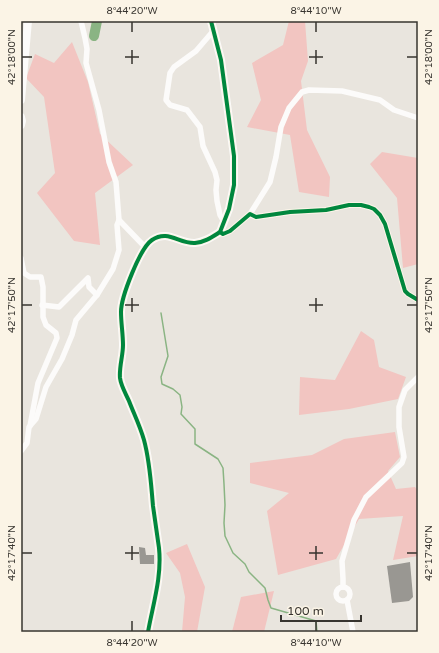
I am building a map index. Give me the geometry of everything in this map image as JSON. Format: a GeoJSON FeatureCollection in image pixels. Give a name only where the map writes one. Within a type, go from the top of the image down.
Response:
{"type":"FeatureCollection","features":[{"type":"Feature","properties":{"kind":"street"},"geometry":{"type":"LineString","coordinates":[[21,100],[28,21]]}},
{"type":"Feature","properties":{"kind":"street"},"geometry":{"type":"LineString","coordinates":[[29,427],[36,419],[46,388],[62,359],[72,335],[76,320],[97,295],[113,269],[119,250],[117,225],[119,220],[116,182],[109,162],[99,110],[86,63],[87,49],[81,21]]}},
{"type":"Feature","properties":{"kind":"street"},"geometry":{"type":"LineString","coordinates":[[148,632],[158,581],[160,564],[159,549],[149,463],[144,441],[138,422],[120,379],[123,346],[121,312],[123,300],[131,277],[146,247],[151,241],[159,236],[166,236],[184,242],[194,243],[205,241],[220,232],[224,222],[234,185],[234,156],[221,60],[211,21]]}},
{"type":"Feature","properties":{"kind":"street"},"geometry":{"type":"LineString","coordinates":[[214,30],[196,51],[174,67],[170,73],[166,100],[170,105],[187,110],[200,127],[203,146],[217,180],[217,201],[220,214],[224,222]]}},
{"type":"Feature","properties":{"kind":"street"},"geometry":{"type":"LineString","coordinates":[[220,232],[223,234],[230,231],[250,214],[270,182],[281,126],[289,108],[302,92],[309,90],[342,91],[380,100],[394,110],[418,118]]}},
{"type":"Feature","properties":{"kind":"street"},"geometry":{"type":"LineString","coordinates":[[21,117],[21,125]]}},
{"type":"Feature","properties":{"kind":"street"},"geometry":{"type":"LineString","coordinates":[[250,214],[256,217],[290,212],[326,210],[349,205],[369,207],[380,215],[386,224],[405,290],[408,294],[418,300]]}},
{"type":"Feature","properties":{"kind":"street"},"geometry":{"type":"LineString","coordinates":[[119,220],[146,247]]}},
{"type":"Feature","properties":{"kind":"street"},"geometry":{"type":"LineString","coordinates":[[21,258],[24,272],[30,277],[41,277],[43,287],[43,317],[46,325],[56,333],[56,338],[38,383],[26,443],[21,451]]}},
{"type":"Feature","properties":{"kind":"street"},"geometry":{"type":"LineString","coordinates":[[42,305],[59,307],[88,278],[89,287],[97,295]]}},
{"type":"Feature","properties":{"kind":"street"},"geometry":{"type":"LineString","coordinates":[[343,587],[344,579],[342,561],[354,520],[366,497],[402,463],[404,457],[399,427],[399,407],[405,390],[418,377]]}},
{"type":"Feature","properties":{"kind":"street"},"geometry":{"type":"LineString","coordinates":[[343,587],[337,590],[336,595],[340,601],[347,600]]}},
{"type":"Feature","properties":{"kind":"street"},"geometry":{"type":"LineString","coordinates":[[343,587],[348,589],[350,592],[350,597],[347,600],[353,632]]}},
{"type":"Feature","properties":{"kind":"shaded area"},"geometry":{"type":"Polygon","coordinates":[[[289,21],[305,21],[308,61],[301,81],[307,130],[330,177],[329,197],[299,192],[290,135],[247,127],[261,100],[252,63],[283,45],[289,21]]]}},
{"type":"Feature","properties":{"kind":"shaded area"},"geometry":{"type":"Polygon","coordinates":[[[72,42],[88,82],[100,134],[133,165],[95,193],[100,245],[74,241],[37,193],[55,173],[44,97],[26,78],[35,54],[54,63],[72,42]]]}},
{"type":"Feature","properties":{"kind":"shaded area"},"geometry":{"type":"Polygon","coordinates":[[[382,152],[418,158],[418,264],[403,268],[397,198],[370,164],[382,152]]]}},
{"type":"Feature","properties":{"kind":"shaded area"},"geometry":{"type":"Polygon","coordinates":[[[361,331],[374,340],[379,367],[406,377],[398,399],[349,409],[299,415],[300,377],[335,380],[361,331]]]}},
{"type":"Feature","properties":{"kind":"shaded area"},"geometry":{"type":"Polygon","coordinates":[[[395,432],[400,457],[388,471],[396,489],[415,487],[418,491],[418,556],[393,560],[403,516],[359,519],[336,559],[278,575],[267,511],[289,493],[250,483],[250,463],[312,455],[344,439],[395,432]]]}},
{"type":"Feature","properties":{"kind":"shaded area"},"geometry":{"type":"Polygon","coordinates":[[[187,544],[205,587],[197,632],[182,632],[185,597],[180,573],[166,553],[187,544]]]}},
{"type":"Feature","properties":{"kind":"shaded area"},"geometry":{"type":"Polygon","coordinates":[[[274,591],[264,632],[232,632],[241,597],[274,591]]]}},
{"type":"Feature","properties":{"kind":"building"},"geometry":{"type":"Polygon","coordinates":[[[139,547],[145,548],[146,555],[154,555],[154,564],[140,564],[139,547]]]}},
{"type":"Feature","properties":{"kind":"building"},"geometry":{"type":"Polygon","coordinates":[[[410,562],[413,597],[409,601],[392,603],[387,566],[410,562]]]}},
{"type":"Feature","properties":{"kind":"waterway"},"geometry":{"type":"LineString","coordinates":[[94,36],[97,21]]}},
{"type":"Feature","properties":{"kind":"waterway"},"geometry":{"type":"LineString","coordinates":[[161,313],[168,356],[161,377],[162,384],[173,389],[180,395],[182,407],[181,414],[195,429],[195,444],[218,459],[223,468],[225,536],[233,553],[245,564],[249,572],[265,588],[271,608],[316,621],[317,632]]}},
{"type":"Feature","properties":{"kind":"cycle path"},"geometry":{"type":"LineString","coordinates":[[148,632],[158,580],[160,559],[146,448],[141,430],[122,387],[120,378],[123,345],[121,312],[124,296],[132,273],[142,253],[152,240],[163,236],[168,236],[189,243],[205,240],[220,232],[229,209],[234,185],[234,156],[221,60],[211,21]]}},
{"type":"Feature","properties":{"kind":"cycle path"},"geometry":{"type":"LineString","coordinates":[[220,232],[223,234],[230,231],[250,214],[256,217],[290,212],[326,210],[349,205],[369,207],[374,209],[380,215],[385,224],[405,291],[418,300]]}}]}
